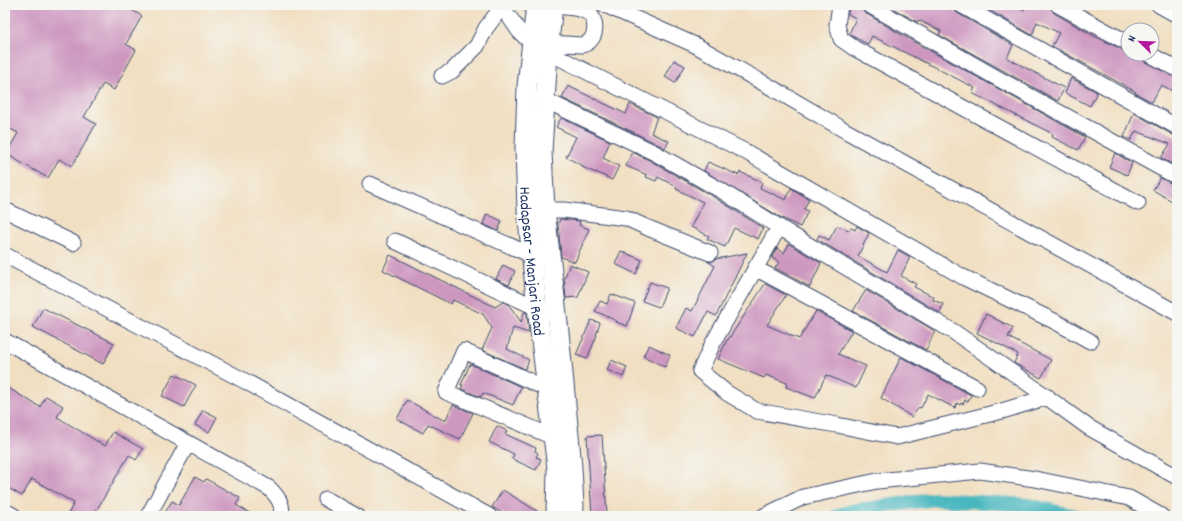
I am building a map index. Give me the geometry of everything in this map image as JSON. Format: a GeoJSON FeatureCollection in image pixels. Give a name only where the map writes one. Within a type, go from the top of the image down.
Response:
{"type":"FeatureCollection","features":[{"type":"Feature","properties":{"kind":"main road","name":"Hadapsar - Manjari Road"},"geometry":{"type":"LineString","coordinates":[[547,6],[543,46],[546,100],[542,152],[545,210],[572,467],[574,506],[573,516]]}},
{"type":"Feature","properties":{"kind":"main road","name":"Hadapsar - Manjari Road"},"geometry":{"type":"LineString","coordinates":[[543,46],[527,86],[525,148],[527,210],[531,255],[557,468],[556,516]]}},
{"type":"Feature","properties":{"kind":"street"},"geometry":{"type":"LineString","coordinates":[[605,5],[695,45],[846,131],[1177,313]]}},
{"type":"Feature","properties":{"kind":"street"},"geometry":{"type":"LineString","coordinates":[[840,5],[837,25],[841,39],[845,42],[1138,203]]}},
{"type":"Feature","properties":{"kind":"street"},"geometry":{"type":"LineString","coordinates":[[869,5],[997,78],[1177,177]]}},
{"type":"Feature","properties":{"kind":"street"},"geometry":{"type":"LineString","coordinates":[[961,5],[1177,127]]}},
{"type":"Feature","properties":{"kind":"street"},"geometry":{"type":"LineString","coordinates":[[1058,5],[1120,39]]}},
{"type":"Feature","properties":{"kind":"street"},"geometry":{"type":"LineString","coordinates":[[1159,5],[1177,15]]}},
{"type":"Feature","properties":{"kind":"street"},"geometry":{"type":"LineString","coordinates":[[543,46],[588,44],[592,38],[595,21],[585,10],[547,6]]}},
{"type":"Feature","properties":{"kind":"street"},"geometry":{"type":"LineString","coordinates":[[442,76],[452,71],[477,46],[486,28],[498,12],[503,9],[519,31],[543,46],[746,152],[963,277],[1056,322],[1090,341]]}},
{"type":"Feature","properties":{"kind":"street"},"geometry":{"type":"LineString","coordinates":[[1160,60],[1177,69]]}},
{"type":"Feature","properties":{"kind":"street"},"geometry":{"type":"LineString","coordinates":[[546,100],[655,153],[722,191],[954,332],[1048,397],[1088,427],[1177,477]]}},
{"type":"Feature","properties":{"kind":"street"},"geometry":{"type":"LineString","coordinates":[[370,184],[531,255],[550,257]]}},
{"type":"Feature","properties":{"kind":"street"},"geometry":{"type":"LineString","coordinates":[[5,210],[73,243]]}},
{"type":"Feature","properties":{"kind":"street"},"geometry":{"type":"LineString","coordinates":[[545,210],[571,210],[626,218],[710,253]]}},
{"type":"Feature","properties":{"kind":"street"},"geometry":{"type":"LineString","coordinates":[[779,227],[713,343],[700,371],[727,393],[757,412],[837,425],[897,437],[1002,411],[1048,397]]}},
{"type":"Feature","properties":{"kind":"street"},"geometry":{"type":"LineString","coordinates":[[395,241],[537,308],[557,314]]}},
{"type":"Feature","properties":{"kind":"street"},"geometry":{"type":"LineString","coordinates":[[5,255],[243,380],[490,516]]}},
{"type":"Feature","properties":{"kind":"street"},"geometry":{"type":"LineString","coordinates":[[755,268],[977,388]]}},
{"type":"Feature","properties":{"kind":"street"},"geometry":{"type":"LineString","coordinates":[[5,341],[269,488],[278,497],[282,513]]}},
{"type":"Feature","properties":{"kind":"street"},"geometry":{"type":"LineString","coordinates":[[547,389],[464,351],[446,392],[553,437]]}},
{"type":"Feature","properties":{"kind":"street"},"geometry":{"type":"LineString","coordinates":[[148,516],[188,443]]}},
{"type":"Feature","properties":{"kind":"street"},"geometry":{"type":"LineString","coordinates":[[764,516],[803,497],[869,483],[980,471],[1035,479],[1129,498],[1161,516]]}},
{"type":"Feature","properties":{"kind":"street"},"geometry":{"type":"LineString","coordinates":[[326,499],[356,516]]}},
{"type":"Feature","properties":{"kind":"street"},"geometry":{"type":"LineString","coordinates":[[5,511],[14,516]]}},
{"type":"Feature","properties":{"kind":"building"},"geometry":{"type":"Polygon","coordinates":[[[5,5],[123,5],[142,16],[126,44],[136,50],[114,90],[103,84],[84,117],[96,124],[72,166],[59,159],[48,178],[6,154],[18,133],[5,126],[5,5]]]}},
{"type":"Feature","properties":{"kind":"building"},"geometry":{"type":"Polygon","coordinates":[[[849,5],[860,5],[861,9],[865,13],[909,39],[1085,137],[1078,150],[1052,137],[1053,134],[972,93],[975,88],[936,68],[872,36],[868,44],[849,34],[856,18],[848,14],[849,5]]]}},
{"type":"Feature","properties":{"kind":"building"},"geometry":{"type":"Polygon","coordinates":[[[887,5],[949,5],[957,13],[1013,45],[1007,58],[1064,88],[1058,101],[939,35],[941,31],[918,20],[917,22],[887,5]]]}},
{"type":"Feature","properties":{"kind":"building"},"geometry":{"type":"Polygon","coordinates":[[[985,5],[1014,5],[1024,10],[1027,5],[1044,5],[1050,7],[1054,13],[1094,36],[1120,48],[1120,62],[1145,62],[1177,78],[1177,93],[1161,85],[1152,102],[1052,46],[1059,33],[1037,22],[1032,35],[984,7],[985,5]]]}},
{"type":"Feature","properties":{"kind":"building"},"geometry":{"type":"Polygon","coordinates":[[[674,60],[685,66],[675,83],[665,77],[674,60]]]}},
{"type":"Feature","properties":{"kind":"building"},"geometry":{"type":"Polygon","coordinates":[[[1071,78],[1097,92],[1090,106],[1065,93],[1071,78]]]}},
{"type":"Feature","properties":{"kind":"building"},"geometry":{"type":"Polygon","coordinates":[[[568,86],[626,114],[630,104],[657,117],[651,133],[669,141],[665,148],[562,98],[568,86]]]}},
{"type":"Feature","properties":{"kind":"building"},"geometry":{"type":"Polygon","coordinates":[[[1134,113],[1177,136],[1177,167],[1161,158],[1170,144],[1136,131],[1131,140],[1124,137],[1134,113]]]}},
{"type":"Feature","properties":{"kind":"building"},"geometry":{"type":"Polygon","coordinates":[[[561,118],[610,141],[603,158],[619,166],[612,180],[582,167],[583,166],[566,157],[576,137],[556,127],[561,118]]]}},
{"type":"Feature","properties":{"kind":"building"},"geometry":{"type":"Polygon","coordinates":[[[632,152],[651,161],[717,199],[763,228],[758,239],[734,228],[725,247],[707,239],[709,236],[691,227],[703,202],[676,189],[677,187],[658,177],[656,181],[646,177],[647,175],[626,166],[632,152]]]}},
{"type":"Feature","properties":{"kind":"building"},"geometry":{"type":"Polygon","coordinates":[[[1115,153],[1132,163],[1127,175],[1109,167],[1115,153]]]}},
{"type":"Feature","properties":{"kind":"building"},"geometry":{"type":"Polygon","coordinates":[[[708,162],[738,175],[740,172],[762,182],[760,188],[786,200],[791,188],[809,199],[804,209],[808,211],[800,227],[778,216],[704,171],[708,162]]]}},
{"type":"Feature","properties":{"kind":"building"},"geometry":{"type":"Polygon","coordinates":[[[1160,178],[1177,186],[1177,204],[1153,190],[1160,178]]]}},
{"type":"Feature","properties":{"kind":"building"},"geometry":{"type":"Polygon","coordinates":[[[487,214],[502,221],[498,231],[483,224],[487,214]]]}},
{"type":"Feature","properties":{"kind":"building"},"geometry":{"type":"Polygon","coordinates":[[[560,219],[580,221],[579,225],[589,229],[575,262],[561,257],[558,224],[560,219]]]}},
{"type":"Feature","properties":{"kind":"building"},"geometry":{"type":"Polygon","coordinates":[[[837,226],[849,230],[851,228],[855,230],[857,226],[869,233],[858,256],[887,272],[898,250],[910,257],[901,276],[916,284],[914,287],[934,297],[933,300],[943,304],[940,313],[817,239],[819,235],[829,240],[837,226]]]}},
{"type":"Feature","properties":{"kind":"building"},"geometry":{"type":"Polygon","coordinates":[[[789,244],[821,263],[810,287],[775,268],[779,262],[772,258],[777,248],[784,253],[789,244]]]}},
{"type":"Feature","properties":{"kind":"building"},"geometry":{"type":"Polygon","coordinates":[[[621,251],[642,260],[636,274],[615,264],[621,251]]]}},
{"type":"Feature","properties":{"kind":"building"},"geometry":{"type":"Polygon","coordinates":[[[747,253],[716,316],[708,312],[695,337],[676,328],[686,308],[692,311],[715,266],[707,261],[712,262],[716,259],[747,253]]]}},
{"type":"Feature","properties":{"kind":"building"},"geometry":{"type":"Polygon","coordinates":[[[390,255],[495,307],[503,302],[509,305],[521,322],[524,312],[527,313],[529,333],[513,328],[507,349],[529,360],[525,369],[482,350],[492,328],[483,314],[453,300],[451,304],[383,270],[390,255]]]}},
{"type":"Feature","properties":{"kind":"building"},"geometry":{"type":"Polygon","coordinates":[[[570,264],[588,272],[578,297],[566,298],[564,279],[570,264]]]}},
{"type":"Feature","properties":{"kind":"building"},"geometry":{"type":"Polygon","coordinates":[[[503,265],[515,271],[509,285],[496,279],[503,265]]]}},
{"type":"Feature","properties":{"kind":"building"},"geometry":{"type":"Polygon","coordinates":[[[650,282],[667,288],[659,307],[642,301],[650,282]]]}},
{"type":"Feature","properties":{"kind":"building"},"geometry":{"type":"Polygon","coordinates":[[[765,284],[786,295],[767,325],[799,339],[816,311],[852,331],[838,354],[866,366],[856,388],[826,375],[815,398],[786,387],[787,383],[766,375],[764,378],[718,359],[727,340],[765,284]]]}},
{"type":"Feature","properties":{"kind":"building"},"geometry":{"type":"Polygon","coordinates":[[[866,290],[935,331],[926,350],[853,311],[866,290]]]}},
{"type":"Feature","properties":{"kind":"building"},"geometry":{"type":"Polygon","coordinates":[[[611,294],[635,303],[627,326],[595,311],[600,301],[607,304],[611,294]]]}},
{"type":"Feature","properties":{"kind":"building"},"geometry":{"type":"Polygon","coordinates":[[[43,308],[114,343],[103,364],[33,327],[43,308]]]}},
{"type":"Feature","properties":{"kind":"building"},"geometry":{"type":"Polygon","coordinates":[[[986,314],[1013,328],[1008,337],[1051,360],[1041,378],[1014,363],[1018,354],[977,333],[986,314]]]}},
{"type":"Feature","properties":{"kind":"building"},"geometry":{"type":"Polygon","coordinates":[[[591,320],[600,323],[597,335],[587,359],[576,355],[591,320]]]}},
{"type":"Feature","properties":{"kind":"building"},"geometry":{"type":"Polygon","coordinates":[[[649,345],[670,355],[665,367],[643,356],[649,345]]]}},
{"type":"Feature","properties":{"kind":"building"},"geometry":{"type":"Polygon","coordinates":[[[901,357],[971,395],[968,402],[965,400],[963,404],[961,403],[960,405],[957,403],[955,408],[928,394],[921,408],[919,407],[912,417],[881,398],[901,357]]]}},
{"type":"Feature","properties":{"kind":"building"},"geometry":{"type":"Polygon","coordinates":[[[611,360],[627,367],[623,377],[607,370],[611,360]]]}},
{"type":"Feature","properties":{"kind":"building"},"geometry":{"type":"Polygon","coordinates":[[[470,364],[521,387],[513,405],[483,393],[481,397],[461,389],[463,385],[461,385],[470,364]]]}},
{"type":"Feature","properties":{"kind":"building"},"geometry":{"type":"Polygon","coordinates":[[[174,374],[196,385],[184,407],[162,396],[174,374]]]}},
{"type":"Feature","properties":{"kind":"building"},"geometry":{"type":"Polygon","coordinates":[[[5,386],[40,407],[46,396],[63,406],[57,417],[105,446],[113,432],[143,449],[136,460],[129,455],[93,516],[67,516],[74,503],[32,479],[22,496],[5,486],[5,386]]]}},
{"type":"Feature","properties":{"kind":"building"},"geometry":{"type":"Polygon","coordinates":[[[407,400],[445,421],[453,405],[473,413],[460,439],[428,424],[423,433],[397,419],[407,400]]]}},
{"type":"Feature","properties":{"kind":"building"},"geometry":{"type":"Polygon","coordinates":[[[203,410],[217,417],[209,432],[195,425],[203,410]]]}},
{"type":"Feature","properties":{"kind":"building"},"geometry":{"type":"Polygon","coordinates":[[[497,426],[507,431],[505,434],[536,448],[535,451],[538,453],[536,457],[541,459],[536,470],[512,459],[514,454],[489,442],[497,426]]]}},
{"type":"Feature","properties":{"kind":"building"},"geometry":{"type":"Polygon","coordinates":[[[602,435],[607,516],[592,516],[587,436],[602,435]]]}},
{"type":"Feature","properties":{"kind":"building"},"geometry":{"type":"Polygon","coordinates":[[[195,477],[204,482],[206,479],[240,498],[236,505],[255,516],[163,516],[172,501],[179,505],[195,477]]]}},
{"type":"Feature","properties":{"kind":"building"},"geometry":{"type":"Polygon","coordinates":[[[503,490],[545,516],[507,516],[492,507],[503,490]]]}},
{"type":"Feature","properties":{"kind":"waterway"},"geometry":{"type":"LineString","coordinates":[[837,516],[852,511],[935,499],[1028,505],[1076,516]]}}]}
